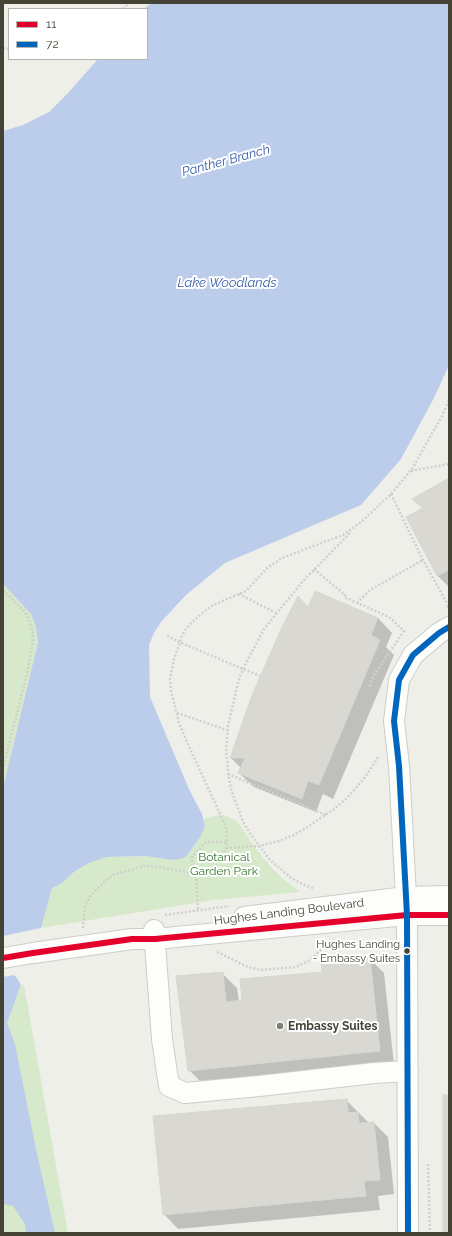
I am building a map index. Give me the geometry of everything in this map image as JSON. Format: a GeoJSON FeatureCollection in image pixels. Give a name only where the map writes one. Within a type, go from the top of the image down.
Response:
{"type":"FeatureCollection","features":[{"type":"Feature","properties":{"kind":"street"},"geometry":{"type":"LineString","coordinates":[[408,1233],[407,906],[399,766],[394,721],[399,680],[413,655],[439,633],[449,627]]}},
{"type":"Feature","properties":{"kind":"street","name":"Hughes Landing Boulevard"},"geometry":{"type":"LineString","coordinates":[[3,958],[132,940],[155,928],[182,924],[407,906],[449,896]]}},
{"type":"Feature","properties":{"kind":"street","name":"Hughes Landing Boulevard"},"geometry":{"type":"LineString","coordinates":[[407,906],[449,915]]}},
{"type":"Feature","properties":{"kind":"street"},"geometry":{"type":"LineString","coordinates":[[155,928],[162,1039],[169,1086],[185,1093],[374,1073],[408,1071]]}},
{"type":"Feature","properties":{"kind":"path"},"geometry":{"type":"LineString","coordinates":[[318,890],[290,878],[270,860],[251,835],[239,812],[228,774],[226,750],[227,730],[236,687],[247,661],[264,630],[276,613],[314,569],[390,494],[410,471],[442,416],[449,400]]}},
{"type":"Feature","properties":{"kind":"path"},"geometry":{"type":"LineString","coordinates":[[410,471],[449,464]]}},
{"type":"Feature","properties":{"kind":"path"},"geometry":{"type":"LineString","coordinates":[[390,494],[423,560],[449,607]]}},
{"type":"Feature","properties":{"kind":"path"},"geometry":{"type":"LineString","coordinates":[[83,928],[85,907],[91,895],[113,875],[144,866],[160,867],[200,875],[209,872],[217,865],[226,848],[226,828],[194,760],[179,723],[171,691],[170,679],[174,659],[179,642],[185,630],[211,606],[239,594],[251,586],[267,568],[282,558],[343,535],[360,523]]}},
{"type":"Feature","properties":{"kind":"path"},"geometry":{"type":"LineString","coordinates":[[357,603],[370,590],[423,560]]}},
{"type":"Feature","properties":{"kind":"path"},"geometry":{"type":"LineString","coordinates":[[314,569],[345,595],[344,597],[389,618],[404,631],[374,675],[368,689]]}},
{"type":"Feature","properties":{"kind":"path"},"geometry":{"type":"LineString","coordinates":[[3,590],[24,611],[29,619],[33,640],[28,670],[3,768]]}},
{"type":"Feature","properties":{"kind":"path"},"geometry":{"type":"LineString","coordinates":[[239,594],[276,613]]}},
{"type":"Feature","properties":{"kind":"path"},"geometry":{"type":"LineString","coordinates":[[167,636],[260,676]]}},
{"type":"Feature","properties":{"kind":"path"},"geometry":{"type":"LineString","coordinates":[[176,712],[227,730]]}},
{"type":"Feature","properties":{"kind":"path"},"geometry":{"type":"LineString","coordinates":[[226,848],[259,846],[279,841],[294,835],[326,815],[356,789],[380,754]]}},
{"type":"Feature","properties":{"kind":"path"},"geometry":{"type":"LineString","coordinates":[[228,774],[326,815]]}},
{"type":"Feature","properties":{"kind":"path"},"geometry":{"type":"LineString","coordinates":[[198,910],[192,856],[206,842],[227,842]]}},
{"type":"Feature","properties":{"kind":"path"},"geometry":{"type":"LineString","coordinates":[[155,928],[198,910],[234,905]]}},
{"type":"Feature","properties":{"kind":"path"},"geometry":{"type":"LineString","coordinates":[[76,929],[91,927]]}},
{"type":"Feature","properties":{"kind":"path"},"geometry":{"type":"LineString","coordinates":[[215,951],[248,967],[261,970],[296,967],[310,960],[332,940]]}},
{"type":"Feature","properties":{"kind":"green space"},"geometry":{"type":"Polygon","coordinates":[[[3,584],[31,614],[36,627],[38,642],[3,788],[3,584]]]}},
{"type":"Feature","properties":{"kind":"green space","name":"Botanical Garden Park"},"geometry":{"type":"Polygon","coordinates":[[[219,815],[226,816],[237,821],[271,867],[300,892],[214,900],[41,928],[52,888],[62,883],[75,871],[89,863],[107,857],[145,856],[173,860],[205,826],[203,819],[219,815]]]}},
{"type":"Feature","properties":{"kind":"green space"},"geometry":{"type":"Polygon","coordinates":[[[24,985],[68,1233],[3,1233],[3,986],[24,985]]]}},
{"type":"Feature","properties":{"kind":"water","name":"Lake Woodlands"},"geometry":{"type":"Polygon","coordinates":[[[151,3],[449,3],[449,365],[434,398],[401,459],[361,505],[225,563],[186,595],[161,622],[154,633],[149,645],[150,697],[189,789],[202,814],[205,826],[200,837],[184,858],[173,860],[145,856],[107,857],[89,863],[75,871],[62,883],[52,888],[41,928],[7,1023],[15,1044],[55,1233],[26,1233],[25,1224],[13,1206],[3,1204],[3,788],[38,642],[36,627],[31,614],[3,584],[3,131],[23,125],[49,112],[97,60],[148,60],[148,8],[145,8],[151,3]]]}},
{"type":"Feature","properties":{"kind":"pier"},"geometry":{"type":"Polygon","coordinates":[[[41,928],[21,985],[14,975],[3,977],[3,936],[41,928]]]}},
{"type":"Feature","properties":{"kind":"building"},"geometry":{"type":"Polygon","coordinates":[[[449,478],[449,570],[437,576],[406,517],[423,508],[412,499],[449,478]]]}},
{"type":"Feature","properties":{"kind":"building"},"geometry":{"type":"Polygon","coordinates":[[[315,591],[378,618],[371,635],[380,640],[319,785],[308,781],[302,799],[238,773],[245,758],[230,758],[251,698],[280,631],[298,596],[308,607],[315,591]]]}},
{"type":"Feature","properties":{"kind":"building","name":"Embassy Suites"},"geometry":{"type":"Polygon","coordinates":[[[370,957],[380,1051],[188,1071],[176,976],[223,972],[226,1002],[242,1000],[240,979],[322,972],[321,961],[370,957]]]}},
{"type":"Feature","properties":{"kind":"building"},"geometry":{"type":"Polygon","coordinates":[[[443,1095],[449,1095],[449,1233],[443,1233],[443,1095]]]}},
{"type":"Feature","properties":{"kind":"building"},"geometry":{"type":"Polygon","coordinates":[[[347,1099],[348,1113],[358,1112],[359,1123],[374,1122],[380,1180],[364,1181],[366,1196],[163,1215],[153,1116],[347,1099]]]}},
{"type":"Feature","properties":{"kind":"transit line","name":"72"},"geometry":{"type":"LineString","coordinates":[[408,1233],[407,915],[399,766],[394,721],[399,680],[413,655],[439,633],[449,627]]}},
{"type":"Feature","properties":{"kind":"transit line","name":"11"},"geometry":{"type":"LineString","coordinates":[[3,958],[132,939],[155,939],[407,915],[449,915]]}},
{"type":"Feature","properties":{"kind":"place","name":"Hughes Landing - Embassy Suites"},"geometry":{"type":"Point","coordinates":[407,951]}},
{"type":"Feature","properties":{"kind":"place","name":"Embassy Suites"},"geometry":{"type":"Point","coordinates":[280,1026]}},
{"type":"Feature","properties":{"kind":"water label","name":"Panther Branch"},"geometry":{"type":"Point","coordinates":[226,161]}}]}
